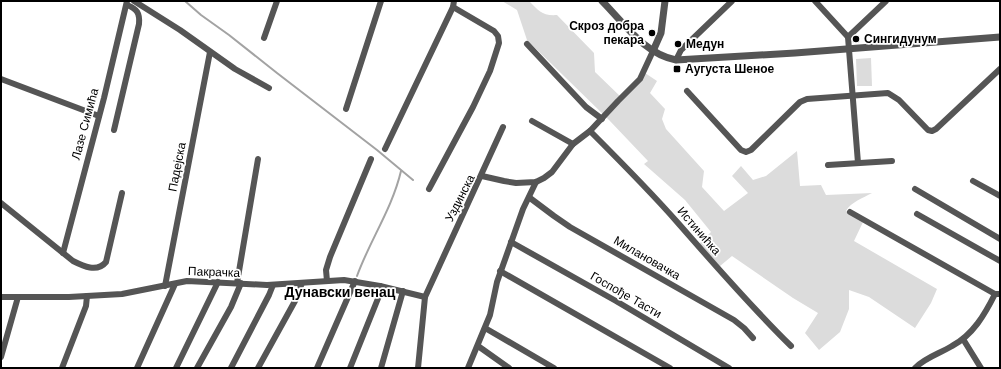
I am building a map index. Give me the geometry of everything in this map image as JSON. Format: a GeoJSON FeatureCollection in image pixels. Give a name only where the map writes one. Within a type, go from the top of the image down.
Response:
{"type":"FeatureCollection","features":[{"type":"Feature","properties":{"kind":"street"},"geometry":{"type":"LineString","coordinates":[[134,1],[169,22],[235,69],[269,88]]}},
{"type":"Feature","properties":{"kind":"street"},"geometry":{"type":"LineString","coordinates":[[264,38],[278,1]]}},
{"type":"Feature","properties":{"kind":"street"},"geometry":{"type":"LineString","coordinates":[[346,109],[381,1]]}},
{"type":"Feature","properties":{"kind":"street"},"geometry":{"type":"LineString","coordinates":[[602,1],[642,42],[653,51],[665,57],[676,60],[849,49],[1000,37]]}},
{"type":"Feature","properties":{"kind":"street"},"geometry":{"type":"LineString","coordinates":[[468,368],[478,346],[492,307],[493,295],[500,271],[523,209],[530,198],[536,182],[549,175],[573,144],[590,131],[640,79],[661,33],[665,1]]}},
{"type":"Feature","properties":{"kind":"street"},"geometry":{"type":"LineString","coordinates":[[676,60],[681,50],[732,1]]}},
{"type":"Feature","properties":{"kind":"street"},"geometry":{"type":"LineString","coordinates":[[815,1],[848,37],[858,163]]}},
{"type":"Feature","properties":{"kind":"street"},"geometry":{"type":"LineString","coordinates":[[848,37],[886,1]]}},
{"type":"Feature","properties":{"kind":"street"},"geometry":{"type":"LineString","coordinates":[[114,130],[139,24],[139,16],[136,10],[127,3]]}},
{"type":"Feature","properties":{"kind":"street","name":"Лазе Симића"},"geometry":{"type":"LineString","coordinates":[[63,253],[127,3]]}},
{"type":"Feature","properties":{"kind":"street"},"geometry":{"type":"LineString","coordinates":[[385,149],[453,4],[494,31],[498,36],[499,43],[490,71],[430,189]]}},
{"type":"Feature","properties":{"kind":"street"},"geometry":{"type":"LineString","coordinates":[[527,44],[586,107],[602,119]]}},
{"type":"Feature","properties":{"kind":"street","name":"Падејска"},"geometry":{"type":"LineString","coordinates":[[165,286],[210,52]]}},
{"type":"Feature","properties":{"kind":"street"},"geometry":{"type":"LineString","coordinates":[[686,92],[741,150],[746,152],[751,150],[800,102],[807,99],[852,94],[888,93],[899,100],[928,130],[932,131],[936,129],[1000,69]]}},
{"type":"Feature","properties":{"kind":"street"},"geometry":{"type":"LineString","coordinates":[[1,79],[99,116]]}},
{"type":"Feature","properties":{"kind":"street"},"geometry":{"type":"LineString","coordinates":[[532,121],[573,144]]}},
{"type":"Feature","properties":{"kind":"street"},"geometry":{"type":"LineString","coordinates":[[482,176],[504,127]]}},
{"type":"Feature","properties":{"kind":"street","name":"Истинићка"},"geometry":{"type":"LineString","coordinates":[[590,131],[678,223],[707,257],[791,346]]}},
{"type":"Feature","properties":{"kind":"street"},"geometry":{"type":"LineString","coordinates":[[197,368],[231,307],[239,283],[258,159]]}},
{"type":"Feature","properties":{"kind":"street"},"geometry":{"type":"LineString","coordinates":[[327,281],[326,270],[330,257],[371,159]]}},
{"type":"Feature","properties":{"kind":"street"},"geometry":{"type":"LineString","coordinates":[[828,165],[892,161]]}},
{"type":"Feature","properties":{"kind":"street","name":"Уздинска"},"geometry":{"type":"LineString","coordinates":[[418,368],[425,297],[482,176],[504,181],[527,183],[536,182]]}},
{"type":"Feature","properties":{"kind":"street"},"geometry":{"type":"LineString","coordinates":[[973,181],[1000,196]]}},
{"type":"Feature","properties":{"kind":"street"},"geometry":{"type":"LineString","coordinates":[[915,189],[1000,239]]}},
{"type":"Feature","properties":{"kind":"street"},"geometry":{"type":"LineString","coordinates":[[1,203],[73,261],[86,267],[98,268],[104,264],[107,258],[122,194]]}},
{"type":"Feature","properties":{"kind":"street","name":"Милановачка"},"geometry":{"type":"LineString","coordinates":[[530,198],[570,227],[734,320],[753,338]]}},
{"type":"Feature","properties":{"kind":"street"},"geometry":{"type":"LineString","coordinates":[[850,212],[997,294],[977,324],[963,339],[928,357],[915,368]]}},
{"type":"Feature","properties":{"kind":"street"},"geometry":{"type":"LineString","coordinates":[[917,214],[1000,261]]}},
{"type":"Feature","properties":{"kind":"street","name":"Госпође Тасти"},"geometry":{"type":"LineString","coordinates":[[511,242],[616,301],[728,368]]}},
{"type":"Feature","properties":{"kind":"street"},"geometry":{"type":"LineString","coordinates":[[500,271],[670,368]]}},
{"type":"Feature","properties":{"kind":"street","name":"Пакрачка"},"geometry":{"type":"LineString","coordinates":[[1,297],[122,294],[187,281],[273,285],[302,282],[355,281],[425,297]]}},
{"type":"Feature","properties":{"kind":"street"},"geometry":{"type":"LineString","coordinates":[[317,368],[355,281]]}},
{"type":"Feature","properties":{"kind":"street"},"geometry":{"type":"LineString","coordinates":[[176,368],[218,282]]}},
{"type":"Feature","properties":{"kind":"street"},"geometry":{"type":"LineString","coordinates":[[258,368],[295,301],[302,282]]}},
{"type":"Feature","properties":{"kind":"street"},"geometry":{"type":"LineString","coordinates":[[137,368],[176,284]]}},
{"type":"Feature","properties":{"kind":"street"},"geometry":{"type":"LineString","coordinates":[[231,368],[273,285]]}},
{"type":"Feature","properties":{"kind":"street"},"geometry":{"type":"LineString","coordinates":[[350,368],[379,296],[380,286]]}},
{"type":"Feature","properties":{"kind":"street"},"geometry":{"type":"LineString","coordinates":[[381,368],[403,291]]}},
{"type":"Feature","properties":{"kind":"street"},"geometry":{"type":"LineString","coordinates":[[62,368],[86,306],[87,296]]}},
{"type":"Feature","properties":{"kind":"street"},"geometry":{"type":"LineString","coordinates":[[1,357],[18,297]]}},
{"type":"Feature","properties":{"kind":"street"},"geometry":{"type":"LineString","coordinates":[[485,328],[554,368]]}},
{"type":"Feature","properties":{"kind":"street"},"geometry":{"type":"LineString","coordinates":[[963,339],[981,368]]}},
{"type":"Feature","properties":{"kind":"street"},"geometry":{"type":"LineString","coordinates":[[478,346],[509,368]]}},
{"type":"Feature","properties":{"kind":"shaded area"},"geometry":{"type":"Polygon","coordinates":[[[502,1],[529,1],[535,8],[544,14],[557,15],[594,53],[595,72],[623,99],[645,73],[657,81],[650,93],[665,109],[662,119],[666,129],[704,171],[702,187],[724,211],[748,193],[732,176],[741,166],[753,180],[766,176],[797,151],[800,186],[821,185],[826,195],[872,193],[854,203],[846,211],[863,222],[854,241],[937,289],[931,303],[915,328],[869,297],[849,290],[849,309],[840,332],[819,350],[805,333],[818,313],[793,298],[732,256],[720,266],[699,244],[711,232],[685,200],[644,164],[648,161],[609,120],[527,40],[517,10],[502,1]]]}},
{"type":"Feature","properties":{"kind":"shaded area"},"geometry":{"type":"Polygon","coordinates":[[[871,58],[872,86],[857,86],[856,59],[871,58]]]}},
{"type":"Feature","properties":{"kind":"waterway"},"geometry":{"type":"LineString","coordinates":[[185,1],[201,15],[377,150],[413,180]]}},
{"type":"Feature","properties":{"kind":"waterway"},"geometry":{"type":"LineString","coordinates":[[357,276],[387,211],[401,171]]}},
{"type":"Feature","properties":{"kind":"place","name":"Скроз добра пекара"},"geometry":{"type":"Point","coordinates":[652,33]}},
{"type":"Feature","properties":{"kind":"place","name":"Сингидунум"},"geometry":{"type":"Point","coordinates":[856,39]}},
{"type":"Feature","properties":{"kind":"place","name":"Медун"},"geometry":{"type":"Point","coordinates":[678,44]}},
{"type":"Feature","properties":{"kind":"place","name":"Аугуста Шеное"},"geometry":{"type":"Point","coordinates":[677,69]}},
{"type":"Feature","properties":{"kind":"district","name":"Дунавски венац"},"geometry":{"type":"Point","coordinates":[340,292]}}]}
